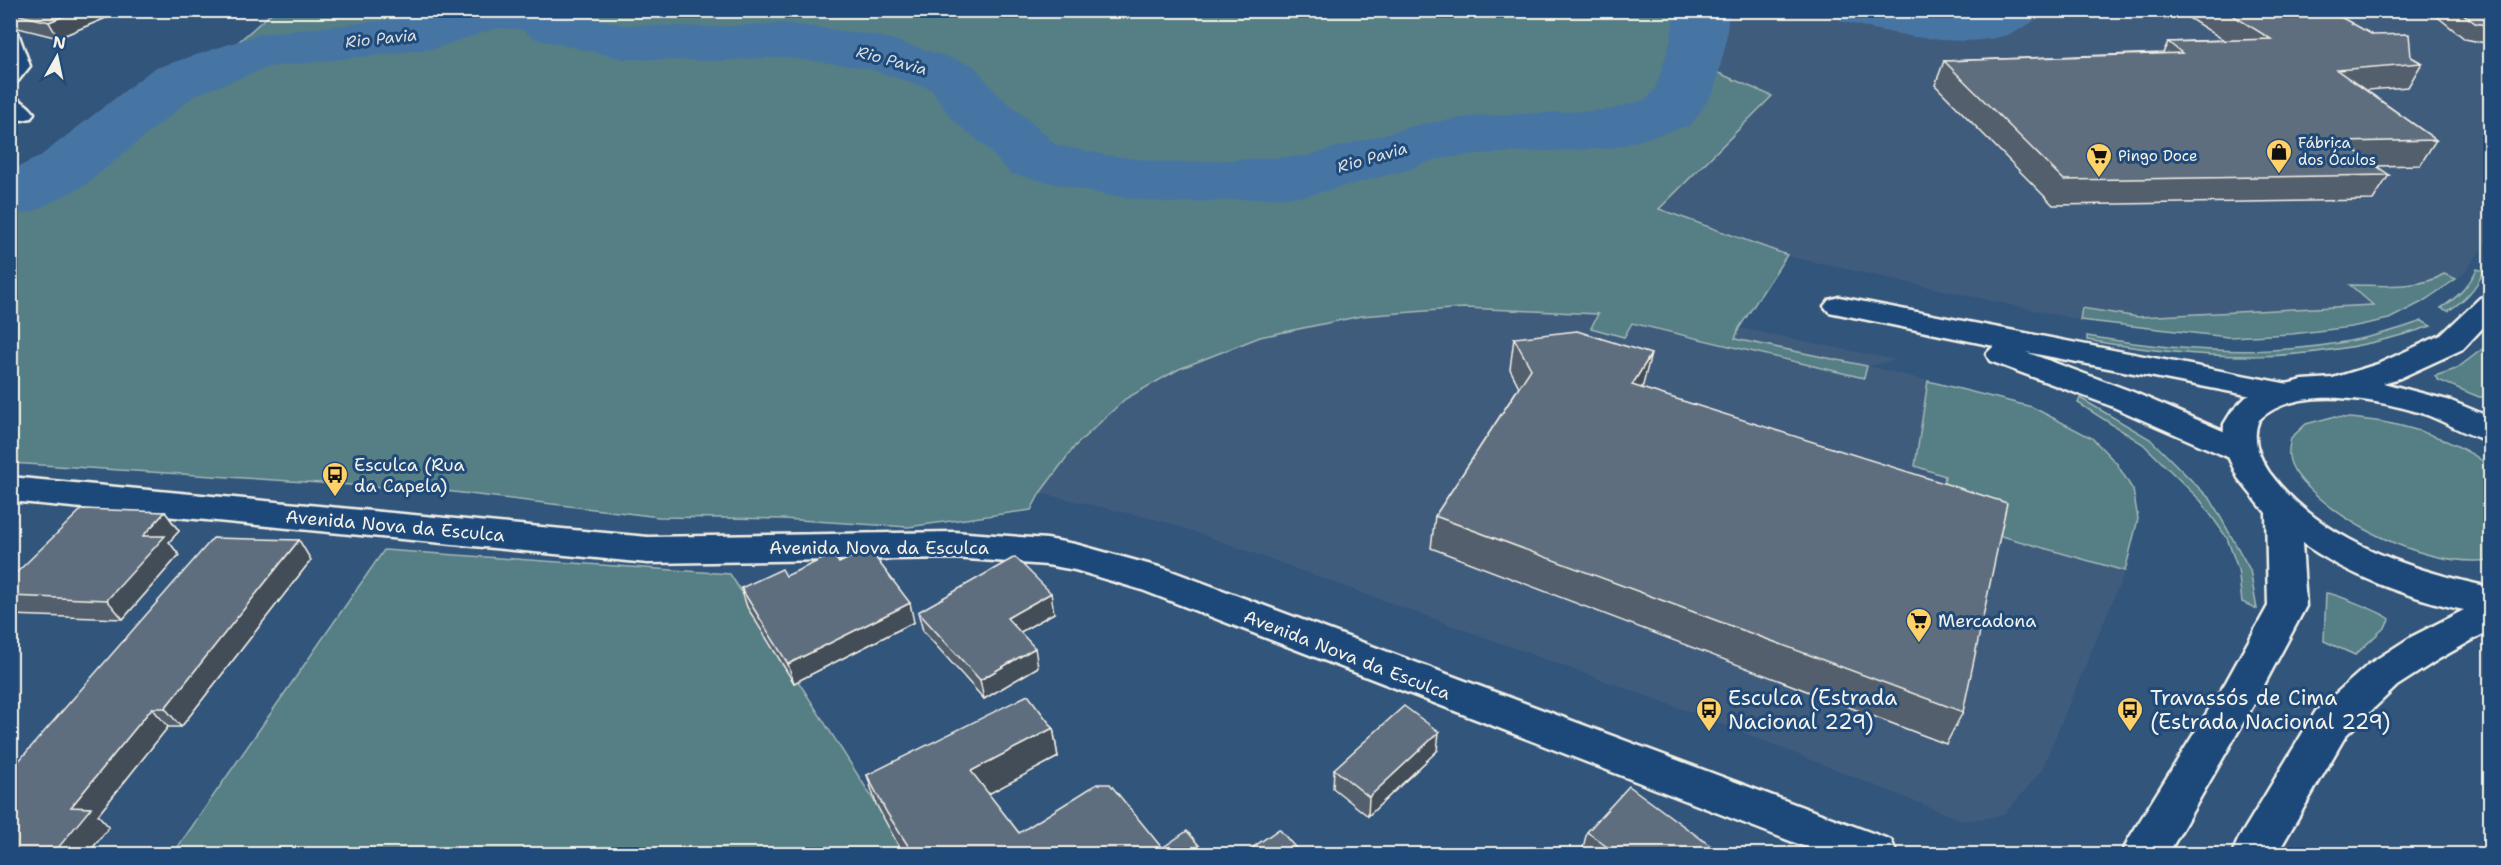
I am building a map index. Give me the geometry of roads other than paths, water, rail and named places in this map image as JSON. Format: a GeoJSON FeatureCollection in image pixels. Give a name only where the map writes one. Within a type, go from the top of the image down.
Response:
{"type":"FeatureCollection","features":[{"type":"Feature","properties":{"kind":"street"},"geometry":{"type":"LineString","coordinates":[[10,38],[19,66],[10,76]]}},
{"type":"Feature","properties":{"kind":"street"},"geometry":{"type":"LineString","coordinates":[[2490,304],[2452,342],[2420,359],[2389,371],[2262,400],[2246,413],[2239,431],[2241,452],[2256,480],[2283,510],[2318,536],[2361,561],[2409,581],[2460,596],[2490,601]]}},
{"type":"Feature","properties":{"kind":"street"},"geometry":{"type":"LineString","coordinates":[[1839,306],[1927,326],[2180,370],[2288,393]]}},
{"type":"Feature","properties":{"kind":"street"},"geometry":{"type":"LineString","coordinates":[[1927,326],[2122,399],[2241,452]]}},
{"type":"Feature","properties":{"kind":"street"},"geometry":{"type":"LineString","coordinates":[[2327,387],[2378,393],[2433,406],[2490,430]]}},
{"type":"Feature","properties":{"kind":"street","name":"Avenida Nova da Esculca"},"geometry":{"type":"LineString","coordinates":[[10,489],[648,550],[954,545],[1047,552],[1075,557],[1153,579],[1859,851]]}},
{"type":"Feature","properties":{"kind":"street"},"geometry":{"type":"LineString","coordinates":[[2144,855],[2240,693],[2287,606],[2283,510]]}},
{"type":"Feature","properties":{"kind":"street"},"geometry":{"type":"LineString","coordinates":[[211,547],[242,511]]}},
{"type":"Feature","properties":{"kind":"street"},"geometry":{"type":"LineString","coordinates":[[2254,855],[2331,723],[2383,675],[2425,648],[2490,613]]}},
{"type":"Feature","properties":{"kind":"waterway","name":"Rio Pavia"},"geometry":{"type":"LineString","coordinates":[[10,197],[62,171],[174,82],[260,51],[433,32],[490,12],[532,13],[556,27],[624,42],[717,44],[784,40],[873,52],[952,77],[974,106],[1008,134],[1034,160],[1106,175],[1170,183],[1306,176],[1384,156],[1421,143],[1476,135],[1614,129],[1669,112],[1684,91],[1698,43],[1701,15],[1707,10]]}},
{"type":"Feature","properties":{"kind":"waterway","name":"Rio Pavia"},"geometry":{"type":"LineString","coordinates":[[1860,10],[1895,18],[1963,25],[2002,18],[2016,10]]}},
{"type":"Feature","properties":{"kind":"place","name":"Fábrica dos Óculos"},"geometry":{"type":"Point","coordinates":[2279,175]}},
{"type":"Feature","properties":{"kind":"place","name":"Pingo Doce"},"geometry":{"type":"Point","coordinates":[2099,179]}},
{"type":"Feature","properties":{"kind":"place","name":"Esculca (Rua da Capela)"},"geometry":{"type":"Point","coordinates":[335,498]}},
{"type":"Feature","properties":{"kind":"place","name":"Mercadona"},"geometry":{"type":"Point","coordinates":[1919,644]}},
{"type":"Feature","properties":{"kind":"place","name":"Esculca (Estrada Nacional 229)"},"geometry":{"type":"Point","coordinates":[1709,733]}},
{"type":"Feature","properties":{"kind":"place","name":"Travassós de Cima (Estrada Nacional 229)"},"geometry":{"type":"Point","coordinates":[2130,733]}}]}
